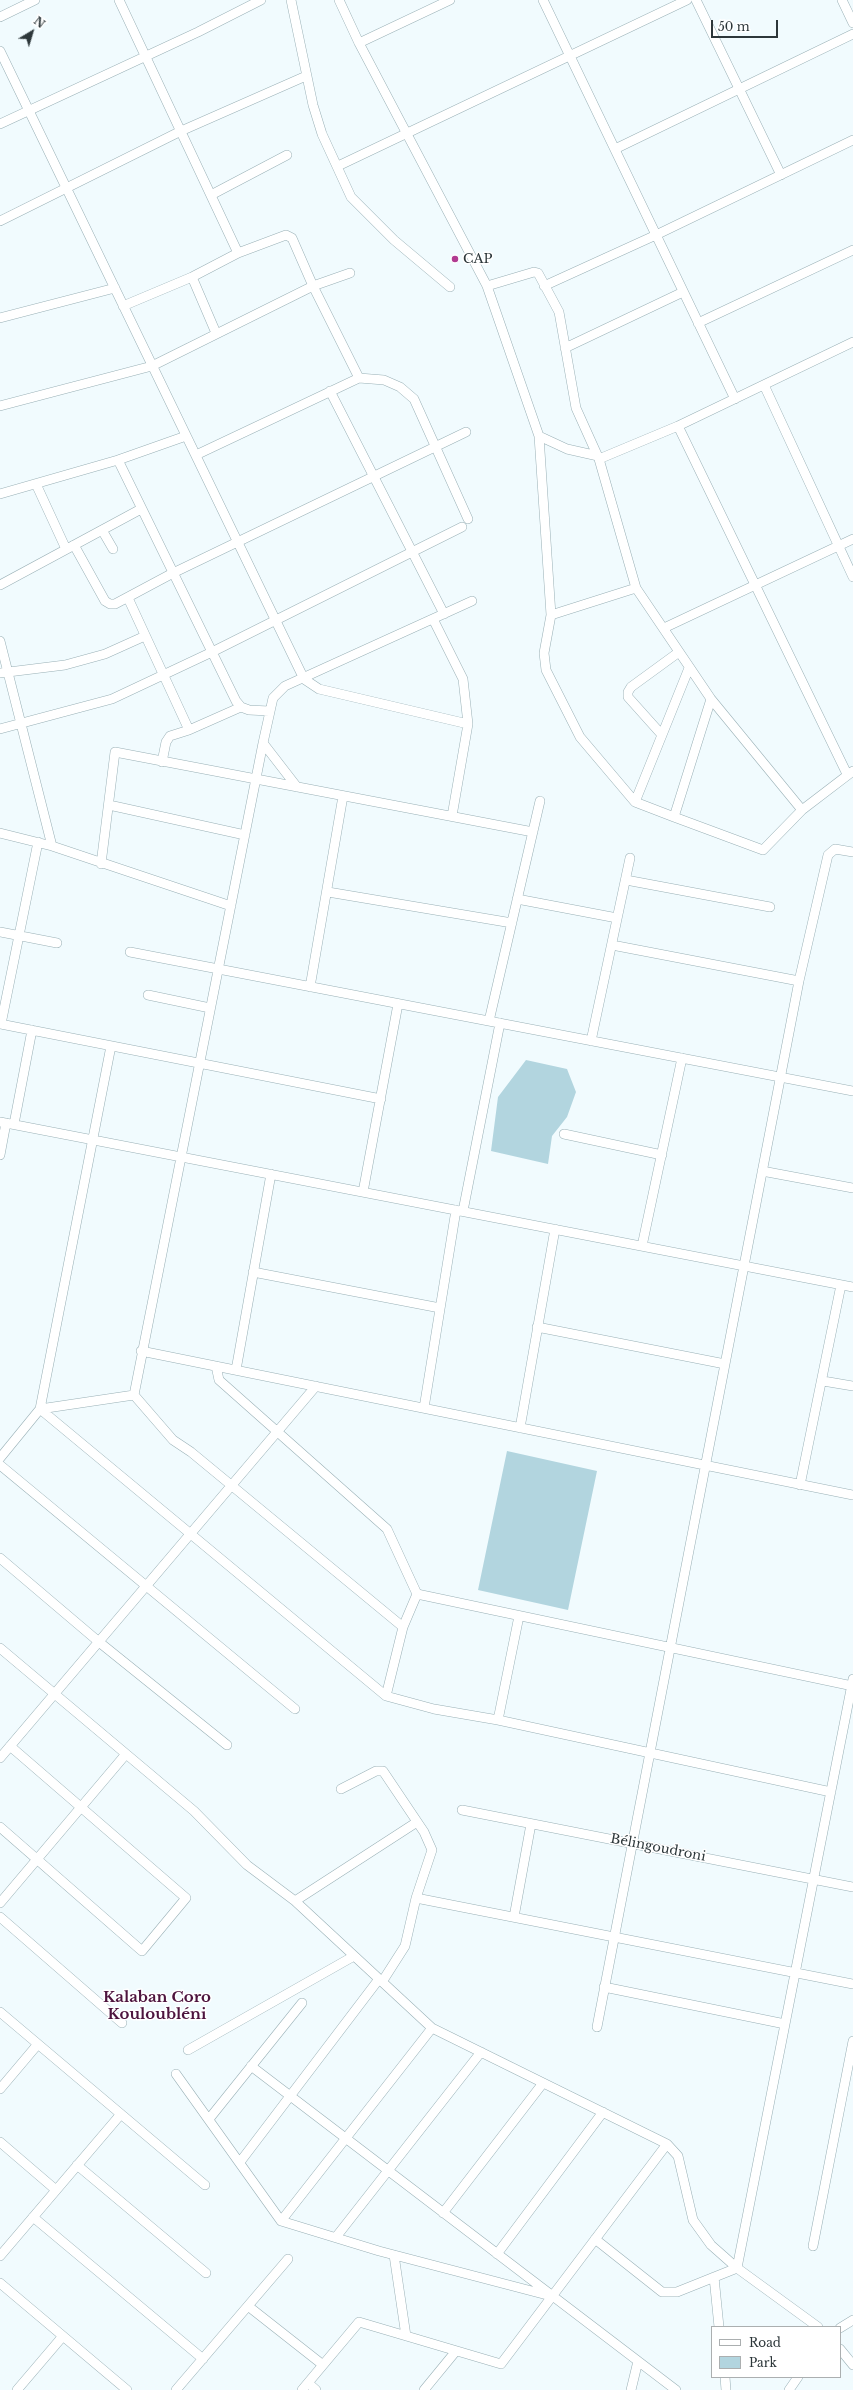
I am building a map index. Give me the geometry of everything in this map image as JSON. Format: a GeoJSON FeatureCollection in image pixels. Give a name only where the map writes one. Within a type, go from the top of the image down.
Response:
{"type":"FeatureCollection","features":[{"type":"Feature","properties":{"kind":"street"},"geometry":{"type":"LineString","coordinates":[[0,17],[24,3],[35,0]]}},
{"type":"Feature","properties":{"kind":"street"},"geometry":{"type":"LineString","coordinates":[[119,0],[238,253]]}},
{"type":"Feature","properties":{"kind":"street"},"geometry":{"type":"LineString","coordinates":[[0,124],[146,56],[261,0]]}},
{"type":"Feature","properties":{"kind":"street"},"geometry":{"type":"LineString","coordinates":[[290,0],[306,76],[322,134],[338,166],[347,190],[355,203],[450,287]]}},
{"type":"Feature","properties":{"kind":"street"},"geometry":{"type":"LineString","coordinates":[[339,0],[359,43],[487,286],[539,436],[551,615],[544,652],[546,670],[580,737],[635,802],[763,850],[802,810],[850,772],[755,585],[678,426]]}},
{"type":"Feature","properties":{"kind":"street"},"geometry":{"type":"LineString","coordinates":[[359,43],[450,0]]}},
{"type":"Feature","properties":{"kind":"street"},"geometry":{"type":"LineString","coordinates":[[543,0],[734,399]]}},
{"type":"Feature","properties":{"kind":"street"},"geometry":{"type":"LineString","coordinates":[[338,166],[687,0]]}},
{"type":"Feature","properties":{"kind":"street"},"geometry":{"type":"LineString","coordinates":[[696,0],[781,175]]}},
{"type":"Feature","properties":{"kind":"street"},"geometry":{"type":"LineString","coordinates":[[842,0],[853,23]]}},
{"type":"Feature","properties":{"kind":"street"},"geometry":{"type":"LineString","coordinates":[[615,149],[853,34]]}},
{"type":"Feature","properties":{"kind":"street"},"geometry":{"type":"LineString","coordinates":[[0,51],[304,679],[318,689],[468,724]]}},
{"type":"Feature","properties":{"kind":"street"},"geometry":{"type":"LineString","coordinates":[[0,221],[181,131],[306,76]]}},
{"type":"Feature","properties":{"kind":"street"},"geometry":{"type":"LineString","coordinates":[[544,286],[656,235],[853,140]]}},
{"type":"Feature","properties":{"kind":"street"},"geometry":{"type":"LineString","coordinates":[[211,195],[287,155]]}},
{"type":"Feature","properties":{"kind":"street"},"geometry":{"type":"LineString","coordinates":[[123,306],[192,278],[238,253],[286,235],[292,238],[312,286],[358,378]]}},
{"type":"Feature","properties":{"kind":"street"},"geometry":{"type":"LineString","coordinates":[[698,323],[853,250]]}},
{"type":"Feature","properties":{"kind":"street"},"geometry":{"type":"LineString","coordinates":[[487,286],[534,272],[538,274],[559,312],[576,408],[598,458],[636,588],[664,628],[688,668],[711,699],[802,810]]}},
{"type":"Feature","properties":{"kind":"street"},"geometry":{"type":"LineString","coordinates":[[0,406],[152,366],[312,286],[350,273]]}},
{"type":"Feature","properties":{"kind":"street"},"geometry":{"type":"LineString","coordinates":[[192,278],[216,333]]}},
{"type":"Feature","properties":{"kind":"street"},"geometry":{"type":"LineString","coordinates":[[0,318],[115,288]]}},
{"type":"Feature","properties":{"kind":"street"},"geometry":{"type":"LineString","coordinates":[[565,348],[684,292]]}},
{"type":"Feature","properties":{"kind":"street"},"geometry":{"type":"LineString","coordinates":[[539,436],[567,449],[598,458],[678,426],[853,342]]}},
{"type":"Feature","properties":{"kind":"street"},"geometry":{"type":"LineString","coordinates":[[196,455],[358,378],[384,380],[400,386],[414,399],[468,519]]}},
{"type":"Feature","properties":{"kind":"street"},"geometry":{"type":"LineString","coordinates":[[764,385],[853,577]]}},
{"type":"Feature","properties":{"kind":"street"},"geometry":{"type":"LineString","coordinates":[[330,391],[444,614]]}},
{"type":"Feature","properties":{"kind":"street"},"geometry":{"type":"LineString","coordinates":[[36,484],[70,547],[105,601],[115,604],[173,573],[466,432]]}},
{"type":"Feature","properties":{"kind":"street"},"geometry":{"type":"LineString","coordinates":[[0,494],[118,460],[186,436]]}},
{"type":"Feature","properties":{"kind":"street"},"geometry":{"type":"LineString","coordinates":[[118,460],[236,701],[241,707]]}},
{"type":"Feature","properties":{"kind":"street"},"geometry":{"type":"LineString","coordinates":[[0,585],[141,509]]}},
{"type":"Feature","properties":{"kind":"street"},"geometry":{"type":"LineString","coordinates":[[0,729],[112,700],[162,674],[276,621],[462,528]]}},
{"type":"Feature","properties":{"kind":"street"},"geometry":{"type":"LineString","coordinates":[[102,530],[113,549]]}},
{"type":"Feature","properties":{"kind":"street"},"geometry":{"type":"LineString","coordinates":[[664,628],[853,539]]}},
{"type":"Feature","properties":{"kind":"street"},"geometry":{"type":"LineString","coordinates":[[551,615],[636,588]]}},
{"type":"Feature","properties":{"kind":"street"},"geometry":{"type":"LineString","coordinates":[[128,598],[189,730]]}},
{"type":"Feature","properties":{"kind":"street"},"geometry":{"type":"LineString","coordinates":[[134,1395],[141,1351],[230,906],[263,743],[274,698],[285,686],[304,679],[472,601]]}},
{"type":"Feature","properties":{"kind":"street"},"geometry":{"type":"LineString","coordinates":[[433,619],[463,679],[468,724],[452,816]]}},
{"type":"Feature","properties":{"kind":"street"},"geometry":{"type":"LineString","coordinates":[[4,672],[65,665],[105,654],[145,636]]}},
{"type":"Feature","properties":{"kind":"street"},"geometry":{"type":"LineString","coordinates":[[0,641],[4,672],[21,724],[52,846]]}},
{"type":"Feature","properties":{"kind":"street"},"geometry":{"type":"LineString","coordinates":[[662,735],[628,697],[628,692],[631,687],[679,652]]}},
{"type":"Feature","properties":{"kind":"street"},"geometry":{"type":"LineString","coordinates":[[635,802],[688,668]]}},
{"type":"Feature","properties":{"kind":"street"},"geometry":{"type":"LineString","coordinates":[[674,817],[711,699]]}},
{"type":"Feature","properties":{"kind":"street"},"geometry":{"type":"LineString","coordinates":[[162,762],[166,742],[170,736],[189,730],[241,707],[270,712]]}},
{"type":"Feature","properties":{"kind":"street"},"geometry":{"type":"LineString","coordinates":[[263,743],[297,787]]}},
{"type":"Feature","properties":{"kind":"street"},"geometry":{"type":"LineString","coordinates":[[101,864],[115,752],[533,832]]}},
{"type":"Feature","properties":{"kind":"street"},"geometry":{"type":"LineString","coordinates":[[310,987],[328,892],[343,796]]}},
{"type":"Feature","properties":{"kind":"street"},"geometry":{"type":"LineString","coordinates":[[489,1021],[540,801]]}},
{"type":"Feature","properties":{"kind":"street"},"geometry":{"type":"LineString","coordinates":[[109,805],[245,835]]}},
{"type":"Feature","properties":{"kind":"street"},"geometry":{"type":"LineString","coordinates":[[0,833],[52,846],[101,864],[230,906]]}},
{"type":"Feature","properties":{"kind":"street"},"geometry":{"type":"LineString","coordinates":[[38,842],[1,1024],[381,1099]]}},
{"type":"Feature","properties":{"kind":"street"},"geometry":{"type":"LineString","coordinates":[[597,2027],[799,981],[828,855],[835,849],[853,852]]}},
{"type":"Feature","properties":{"kind":"street"},"geometry":{"type":"LineString","coordinates":[[591,1041],[630,858]]}},
{"type":"Feature","properties":{"kind":"street"},"geometry":{"type":"LineString","coordinates":[[626,880],[770,907]]}},
{"type":"Feature","properties":{"kind":"street"},"geometry":{"type":"LineString","coordinates":[[328,892],[512,923]]}},
{"type":"Feature","properties":{"kind":"street"},"geometry":{"type":"LineString","coordinates":[[518,899],[617,918]]}},
{"type":"Feature","properties":{"kind":"street"},"geometry":{"type":"LineString","coordinates":[[0,932],[57,943]]}},
{"type":"Feature","properties":{"kind":"street"},"geometry":{"type":"LineString","coordinates":[[612,945],[799,981]]}},
{"type":"Feature","properties":{"kind":"street"},"geometry":{"type":"LineString","coordinates":[[130,952],[853,1091]]}},
{"type":"Feature","properties":{"kind":"street"},"geometry":{"type":"LineString","coordinates":[[148,994],[210,1008]]}},
{"type":"Feature","properties":{"kind":"street"},"geometry":{"type":"LineString","coordinates":[[363,1192],[398,1004]]}},
{"type":"Feature","properties":{"kind":"street"},"geometry":{"type":"LineString","coordinates":[[424,1408],[440,1308],[500,1023]]}},
{"type":"Feature","properties":{"kind":"street"},"geometry":{"type":"LineString","coordinates":[[0,1155],[32,1030]]}},
{"type":"Feature","properties":{"kind":"street"},"geometry":{"type":"LineString","coordinates":[[0,1458],[40,1409],[111,1046]]}},
{"type":"Feature","properties":{"kind":"street"},"geometry":{"type":"LineString","coordinates":[[642,1246],[682,1058]]}},
{"type":"Feature","properties":{"kind":"street"},"geometry":{"type":"LineString","coordinates":[[7,1123],[853,1287]]}},
{"type":"Feature","properties":{"kind":"street"},"geometry":{"type":"LineString","coordinates":[[564,1134],[662,1155]]}},
{"type":"Feature","properties":{"kind":"street"},"geometry":{"type":"LineString","coordinates":[[762,1172],[853,1188]]}},
{"type":"Feature","properties":{"kind":"street"},"geometry":{"type":"LineString","coordinates":[[236,1370],[271,1174]]}},
{"type":"Feature","properties":{"kind":"street"},"geometry":{"type":"LineString","coordinates":[[520,1428],[555,1229]]}},
{"type":"Feature","properties":{"kind":"street"},"geometry":{"type":"LineString","coordinates":[[253,1272],[440,1308]]}},
{"type":"Feature","properties":{"kind":"street"},"geometry":{"type":"LineString","coordinates":[[800,1484],[823,1380],[841,1285]]}},
{"type":"Feature","properties":{"kind":"street"},"geometry":{"type":"LineString","coordinates":[[537,1327],[725,1364]]}},
{"type":"Feature","properties":{"kind":"street"},"geometry":{"type":"LineString","coordinates":[[141,1351],[853,1495]]}},
{"type":"Feature","properties":{"kind":"street"},"geometry":{"type":"LineString","coordinates":[[216,1366],[219,1380],[387,1529],[417,1594],[403,1627],[386,1696]]}},
{"type":"Feature","properties":{"kind":"street"},"geometry":{"type":"LineString","coordinates":[[823,1380],[853,1386]]}},
{"type":"Feature","properties":{"kind":"street"},"geometry":{"type":"LineString","coordinates":[[0,1758],[316,1386]]}},
{"type":"Feature","properties":{"kind":"street"},"geometry":{"type":"LineString","coordinates":[[40,1409],[134,1395]]}},
{"type":"Feature","properties":{"kind":"street"},"geometry":{"type":"LineString","coordinates":[[134,1395],[174,1440],[191,1452],[403,1627]]}},
{"type":"Feature","properties":{"kind":"street"},"geometry":{"type":"LineString","coordinates":[[40,1409],[386,1696],[434,1709],[498,1720],[831,1792]]}},
{"type":"Feature","properties":{"kind":"street"},"geometry":{"type":"LineString","coordinates":[[0,1465],[147,1585],[295,1710]]}},
{"type":"Feature","properties":{"kind":"street"},"geometry":{"type":"LineString","coordinates":[[0,1558],[99,1642],[227,1744]]}},
{"type":"Feature","properties":{"kind":"street"},"geometry":{"type":"LineString","coordinates":[[417,1594],[670,1648],[853,1684],[737,2268]]}},
{"type":"Feature","properties":{"kind":"street"},"geometry":{"type":"LineString","coordinates":[[498,1720],[519,1616]]}},
{"type":"Feature","properties":{"kind":"street"},"geometry":{"type":"LineString","coordinates":[[0,1648],[194,1811],[247,1865],[295,1901],[432,2028],[667,2144],[678,2156],[693,2220],[711,2245],[737,2268],[817,2326]]}},
{"type":"Feature","properties":{"kind":"street"},"geometry":{"type":"LineString","coordinates":[[0,1827],[142,1951],[186,1898],[10,1746]]}},
{"type":"Feature","properties":{"kind":"street"},"geometry":{"type":"LineString","coordinates":[[0,1903],[126,1754]]}},
{"type":"Feature","properties":{"kind":"street"},"geometry":{"type":"LineString","coordinates":[[240,2162],[380,1981],[405,1946],[416,1898],[432,1850],[424,1832],[383,1771],[376,1771],[341,1788]]}},
{"type":"Feature","properties":{"kind":"street","name":"Bélingoudroni"},"geometry":{"type":"LineString","coordinates":[[462,1810],[853,1887]]}},
{"type":"Feature","properties":{"kind":"street"},"geometry":{"type":"LineString","coordinates":[[295,1901],[417,1822]]}},
{"type":"Feature","properties":{"kind":"street"},"geometry":{"type":"LineString","coordinates":[[514,1917],[531,1824]]}},
{"type":"Feature","properties":{"kind":"street"},"geometry":{"type":"LineString","coordinates":[[416,1898],[853,1984]]}},
{"type":"Feature","properties":{"kind":"street"},"geometry":{"type":"LineString","coordinates":[[0,1917],[122,2023]]}},
{"type":"Feature","properties":{"kind":"street"},"geometry":{"type":"LineString","coordinates":[[188,2050],[354,1956]]}},
{"type":"Feature","properties":{"kind":"street"},"geometry":{"type":"LineString","coordinates":[[604,1987],[785,2024]]}},
{"type":"Feature","properties":{"kind":"street"},"geometry":{"type":"LineString","coordinates":[[209,2119],[302,2003]]}},
{"type":"Feature","properties":{"kind":"street"},"geometry":{"type":"LineString","coordinates":[[0,2012],[205,2185]]}},
{"type":"Feature","properties":{"kind":"street"},"geometry":{"type":"LineString","coordinates":[[282,2220],[432,2028]]}},
{"type":"Feature","properties":{"kind":"street"},"geometry":{"type":"LineString","coordinates":[[813,2246],[853,2041]]}},
{"type":"Feature","properties":{"kind":"street"},"geometry":{"type":"LineString","coordinates":[[0,2089],[38,2044]]}},
{"type":"Feature","properties":{"kind":"street"},"geometry":{"type":"LineString","coordinates":[[336,2237],[481,2052]]}},
{"type":"Feature","properties":{"kind":"street"},"geometry":{"type":"LineString","coordinates":[[251,2066],[676,2390]]}},
{"type":"Feature","properties":{"kind":"street"},"geometry":{"type":"LineString","coordinates":[[176,2074],[282,2220],[394,2255],[552,2296]]}},
{"type":"Feature","properties":{"kind":"street"},"geometry":{"type":"LineString","coordinates":[[444,2213],[543,2083]]}},
{"type":"Feature","properties":{"kind":"street"},"geometry":{"type":"LineString","coordinates":[[497,2254],[603,2112]]}},
{"type":"Feature","properties":{"kind":"street"},"geometry":{"type":"LineString","coordinates":[[0,2256],[120,2114]]}},
{"type":"Feature","properties":{"kind":"street"},"geometry":{"type":"LineString","coordinates":[[0,2142],[56,2190]]}},
{"type":"Feature","properties":{"kind":"street"},"geometry":{"type":"LineString","coordinates":[[316,2390],[305,2386],[359,2322],[501,2364],[667,2144]]}},
{"type":"Feature","properties":{"kind":"street"},"geometry":{"type":"LineString","coordinates":[[76,2165],[206,2273]]}},
{"type":"Feature","properties":{"kind":"street"},"geometry":{"type":"LineString","coordinates":[[33,2217],[203,2358]]}},
{"type":"Feature","properties":{"kind":"street"},"geometry":{"type":"LineString","coordinates":[[595,2239],[662,2292],[676,2292],[737,2268]]}},
{"type":"Feature","properties":{"kind":"street"},"geometry":{"type":"LineString","coordinates":[[394,2255],[406,2336]]}},
{"type":"Feature","properties":{"kind":"street"},"geometry":{"type":"LineString","coordinates":[[176,2390],[288,2258]]}},
{"type":"Feature","properties":{"kind":"street"},"geometry":{"type":"LineString","coordinates":[[714,2277],[719,2326]]}},
{"type":"Feature","properties":{"kind":"street"},"geometry":{"type":"LineString","coordinates":[[0,2283],[127,2390]]}},
{"type":"Feature","properties":{"kind":"street"},"geometry":{"type":"LineString","coordinates":[[248,2306],[323,2365]]}},
{"type":"Feature","properties":{"kind":"street"},"geometry":{"type":"LineString","coordinates":[[841,2327],[853,2320]]}},
{"type":"Feature","properties":{"kind":"street"},"geometry":{"type":"LineString","coordinates":[[17,2390],[63,2336]]}},
{"type":"Feature","properties":{"kind":"street"},"geometry":{"type":"LineString","coordinates":[[841,2350],[853,2365]]}},
{"type":"Feature","properties":{"kind":"street"},"geometry":{"type":"LineString","coordinates":[[424,2390],[456,2351]]}},
{"type":"Feature","properties":{"kind":"street"},"geometry":{"type":"LineString","coordinates":[[631,2390],[638,2361]]}},
{"type":"Feature","properties":{"kind":"street"},"geometry":{"type":"LineString","coordinates":[[725,2378],[726,2390]]}},
{"type":"Feature","properties":{"kind":"street"},"geometry":{"type":"LineString","coordinates":[[789,2390],[797,2378]]}},
{"type":"Feature","properties":{"kind":"green space"},"geometry":{"type":"Polygon","coordinates":[[[526,1060],[567,1069],[576,1092],[567,1117],[552,1136],[548,1164],[491,1151],[498,1097],[526,1060]]]}},
{"type":"Feature","properties":{"kind":"green space"},"geometry":{"type":"Polygon","coordinates":[[[507,1451],[597,1471],[568,1610],[478,1590],[507,1451]]]}},
{"type":"Feature","properties":{"kind":"place","name":"CAP"},"geometry":{"type":"Point","coordinates":[455,259]}},
{"type":"Feature","properties":{"kind":"district","name":"Kalaban Coro Kouloubléni"},"geometry":{"type":"Point","coordinates":[157,2006]}}]}
